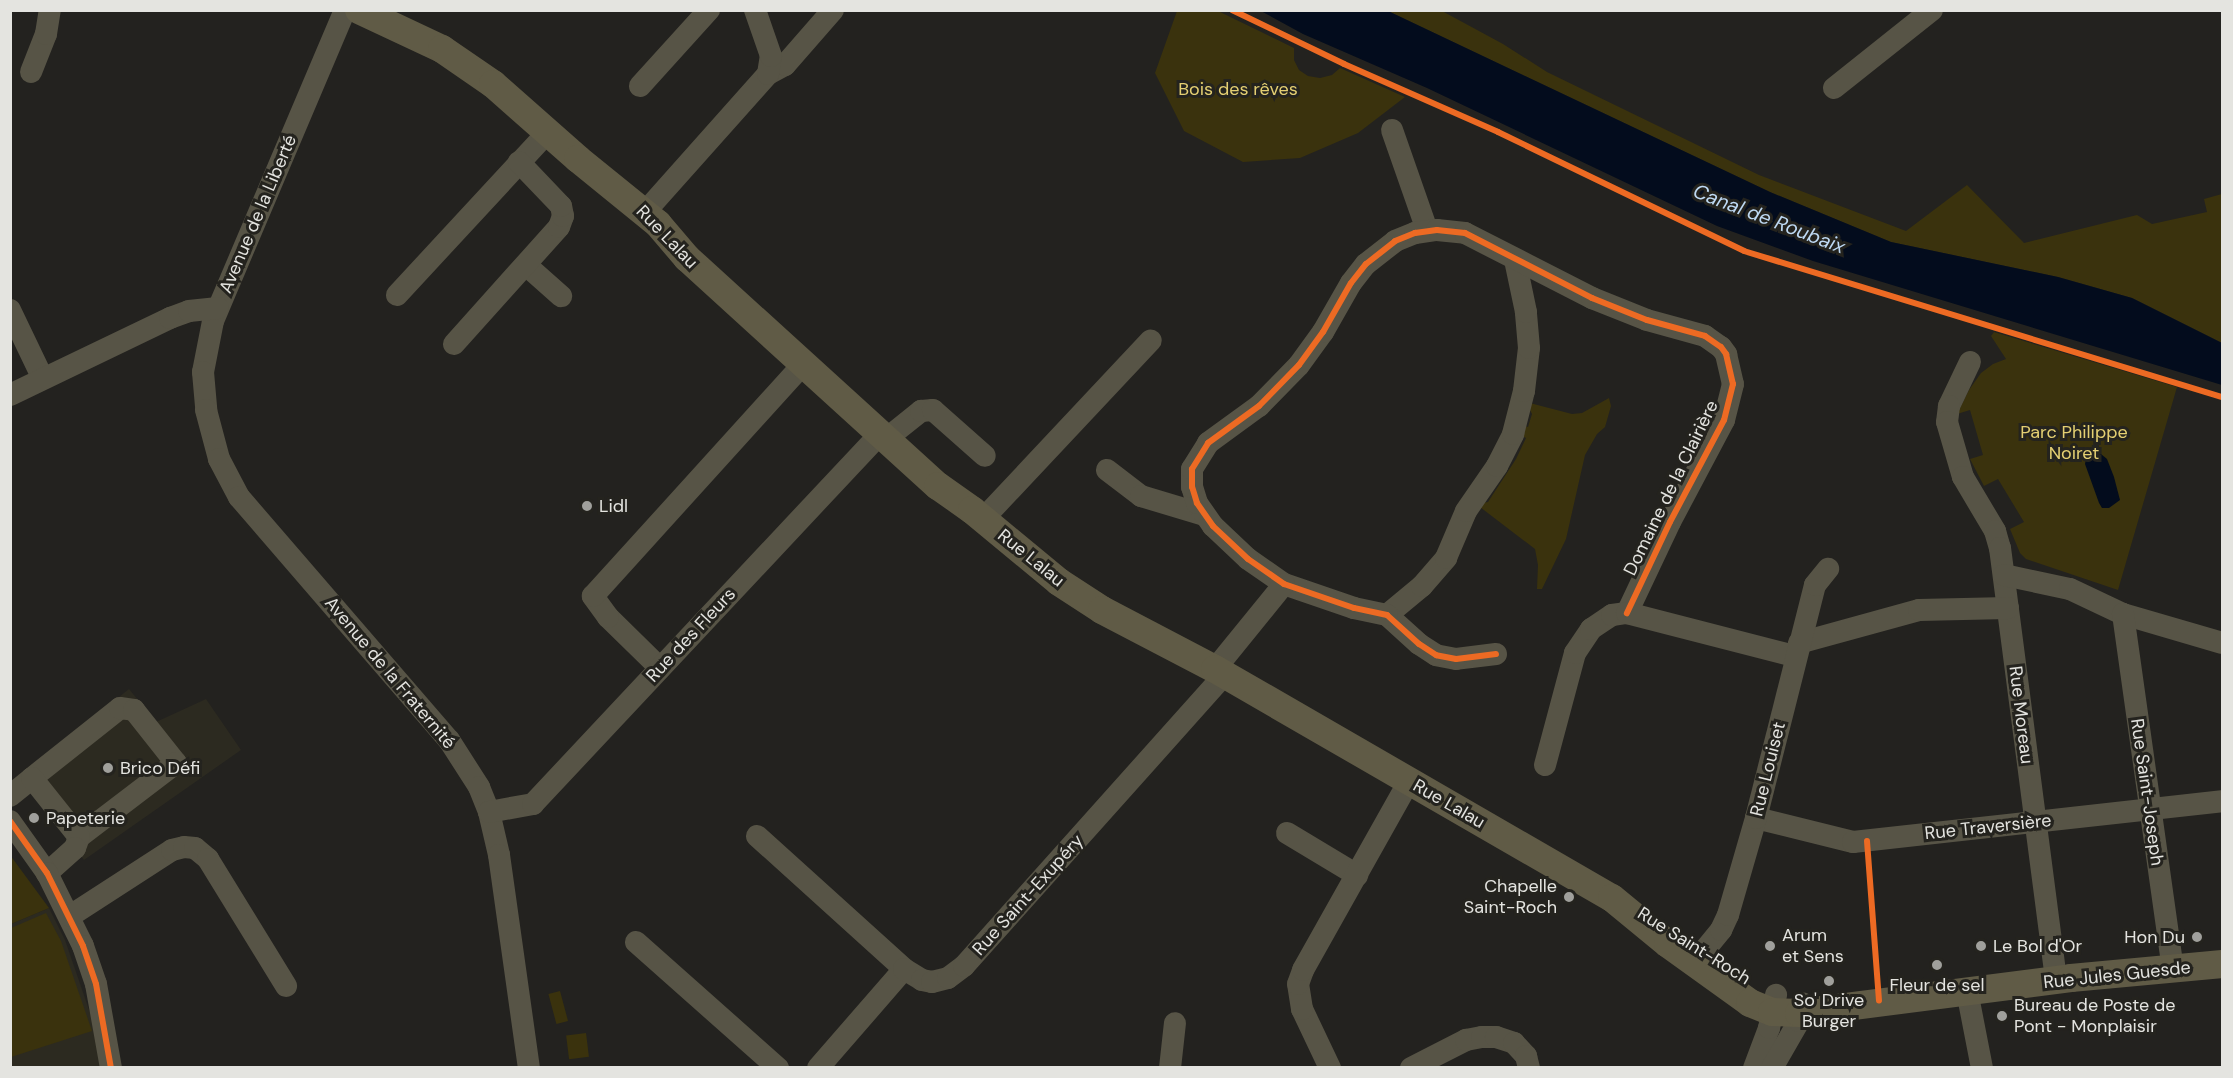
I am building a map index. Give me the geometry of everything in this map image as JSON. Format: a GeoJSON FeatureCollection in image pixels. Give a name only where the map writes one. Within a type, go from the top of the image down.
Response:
{"type":"FeatureCollection","features":[{"type":"Feature","properties":{"kind":"main road","name":"Rue Lalau"},"geometry":{"type":"LineString","coordinates":[[359,10],[414,34],[458,59],[493,84],[645,212],[667,233],[687,258],[938,486],[1069,589],[1220,672],[1612,898]]}},
{"type":"Feature","properties":{"kind":"main road","name":"Rue Saint-Roch"},"geometry":{"type":"LineString","coordinates":[[1612,898],[1644,914],[1699,957],[1788,1006]]}},
{"type":"Feature","properties":{"kind":"main road","name":"Rue Jules Guesde"},"geometry":{"type":"LineString","coordinates":[[1788,1006],[1833,1006],[2223,964]]}},
{"type":"Feature","properties":{"kind":"street"},"geometry":{"type":"LineString","coordinates":[[31,72],[46,34],[50,10]]}},
{"type":"Feature","properties":{"kind":"street","name":"Avenue de la Liberté"},"geometry":{"type":"LineString","coordinates":[[10,395],[170,318],[189,311],[218,308],[345,10]]}},
{"type":"Feature","properties":{"kind":"street"},"geometry":{"type":"LineString","coordinates":[[640,86],[709,10]]}},
{"type":"Feature","properties":{"kind":"street"},"geometry":{"type":"LineString","coordinates":[[755,10],[769,46],[771,56],[768,74]]}},
{"type":"Feature","properties":{"kind":"street"},"geometry":{"type":"LineString","coordinates":[[645,212],[768,74],[785,64],[833,10]]}},
{"type":"Feature","properties":{"kind":"street"},"geometry":{"type":"LineString","coordinates":[[1834,88],[1932,10]]}},
{"type":"Feature","properties":{"kind":"street"},"geometry":{"type":"LineString","coordinates":[[1392,130],[1427,230]]}},
{"type":"Feature","properties":{"kind":"street"},"geometry":{"type":"LineString","coordinates":[[397,295],[548,132]]}},
{"type":"Feature","properties":{"kind":"street"},"geometry":{"type":"LineString","coordinates":[[454,344],[559,227],[563,216],[561,206],[523,158]]}},
{"type":"Feature","properties":{"kind":"street","name":"Domaine de la Clairière"},"geometry":{"type":"LineString","coordinates":[[1496,654],[1456,659],[1436,655],[1419,644],[1387,615],[1333,601],[1284,584],[1248,559],[1204,515],[1192,487],[1192,469],[1208,443],[1259,405],[1299,365],[1323,333],[1351,283],[1366,264],[1395,241],[1427,230],[1465,233],[1612,307],[1663,325],[1705,336],[1721,347],[1730,362],[1733,384],[1724,420],[1670,522],[1627,613]]}},
{"type":"Feature","properties":{"kind":"street"},"geometry":{"type":"LineString","coordinates":[[1387,615],[1422,586],[1446,558],[1466,511],[1497,466],[1513,434],[1524,391],[1528,348],[1526,312],[1515,260]]}},
{"type":"Feature","properties":{"kind":"street"},"geometry":{"type":"LineString","coordinates":[[526,264],[561,296]]}},
{"type":"Feature","properties":{"kind":"street","name":"Avenue de la Fraternité"},"geometry":{"type":"LineString","coordinates":[[218,308],[207,347],[204,390],[211,435],[227,479],[239,497],[449,740],[472,775],[489,812],[500,855],[529,1068]]}},
{"type":"Feature","properties":{"kind":"street"},"geometry":{"type":"LineString","coordinates":[[10,310],[44,379]]}},
{"type":"Feature","properties":{"kind":"street"},"geometry":{"type":"LineString","coordinates":[[982,519],[1151,340]]}},
{"type":"Feature","properties":{"kind":"street","name":"Rue Moreau"},"geometry":{"type":"LineString","coordinates":[[1970,362],[1949,406],[1947,422],[1967,486],[1998,540],[2056,981]]}},
{"type":"Feature","properties":{"kind":"street"},"geometry":{"type":"LineString","coordinates":[[660,668],[608,617],[593,596],[803,364]]}},
{"type":"Feature","properties":{"kind":"street","name":"Rue des Fleurs"},"geometry":{"type":"LineString","coordinates":[[489,812],[532,804],[883,436],[921,411],[933,410],[985,456]]}},
{"type":"Feature","properties":{"kind":"street","name":"Domaine de la Clairière"},"geometry":{"type":"LineString","coordinates":[[1107,470],[1141,496],[1204,515]]}},
{"type":"Feature","properties":{"kind":"street","name":"Rue Louiset"},"geometry":{"type":"LineString","coordinates":[[1699,957],[1721,930],[1728,915],[1756,818],[1815,585],[1828,569]]}},
{"type":"Feature","properties":{"kind":"street"},"geometry":{"type":"LineString","coordinates":[[2004,574],[2070,589],[2123,614],[2223,643]]}},
{"type":"Feature","properties":{"kind":"street"},"geometry":{"type":"LineString","coordinates":[[1220,672],[1284,584]]}},
{"type":"Feature","properties":{"kind":"street"},"geometry":{"type":"LineString","coordinates":[[1545,765],[1572,662],[1580,644],[1591,629],[1604,619],[1627,613],[1797,649],[1919,610],[2008,608]]}},
{"type":"Feature","properties":{"kind":"street","name":"Rue Saint-Joseph"},"geometry":{"type":"LineString","coordinates":[[2123,614],[2173,969]]}},
{"type":"Feature","properties":{"kind":"street","name":"Rue Saint-Exupéry"},"geometry":{"type":"LineString","coordinates":[[904,969],[922,980],[932,982],[948,978],[964,966],[1220,672]]}},
{"type":"Feature","properties":{"kind":"street"},"geometry":{"type":"LineString","coordinates":[[10,796],[120,708],[134,710],[176,763],[79,837],[75,848],[46,873]]}},
{"type":"Feature","properties":{"kind":"street"},"geometry":{"type":"LineString","coordinates":[[32,778],[79,837]]}},
{"type":"Feature","properties":{"kind":"street"},"geometry":{"type":"LineString","coordinates":[[1330,1068],[1302,1009],[1298,984],[1303,970],[1410,781]]}},
{"type":"Feature","properties":{"kind":"street","name":"Rue Traversière"},"geometry":{"type":"LineString","coordinates":[[1756,818],[1853,842],[2223,801]]}},
{"type":"Feature","properties":{"kind":"street"},"geometry":{"type":"LineString","coordinates":[[10,821],[46,873],[70,916],[92,970],[111,1068]]}},
{"type":"Feature","properties":{"kind":"street"},"geometry":{"type":"LineString","coordinates":[[1287,833],[1357,875]]}},
{"type":"Feature","properties":{"kind":"street"},"geometry":{"type":"LineString","coordinates":[[757,836],[904,969],[818,1068]]}},
{"type":"Feature","properties":{"kind":"street"},"geometry":{"type":"LineString","coordinates":[[70,916],[172,850],[184,847],[195,848],[208,859],[286,986]]}},
{"type":"Feature","properties":{"kind":"street"},"geometry":{"type":"LineString","coordinates":[[636,942],[778,1068]]}},
{"type":"Feature","properties":{"kind":"street"},"geometry":{"type":"LineString","coordinates":[[1967,991],[1982,1068]]}},
{"type":"Feature","properties":{"kind":"street"},"geometry":{"type":"LineString","coordinates":[[1761,1066],[1788,1006]]}},
{"type":"Feature","properties":{"kind":"street"},"geometry":{"type":"LineString","coordinates":[[1170,1068],[1175,1023]]}},
{"type":"Feature","properties":{"kind":"street"},"geometry":{"type":"LineString","coordinates":[[1412,1068],[1466,1040],[1488,1037],[1514,1043],[1526,1056],[1529,1068]]}},
{"type":"Feature","properties":{"kind":"shaded area"},"geometry":{"type":"Polygon","coordinates":[[[129,689],[156,722],[206,699],[241,750],[84,860],[20,776],[129,689]]]}},
{"type":"Feature","properties":{"kind":"shaded area"},"geometry":{"type":"Polygon","coordinates":[[[49,908],[65,940],[97,1033],[103,1067],[11,1068],[11,924],[49,908]]]}},
{"type":"Feature","properties":{"kind":"green space","name":"Bois des rêves"},"geometry":{"type":"Polygon","coordinates":[[[1177,11],[1218,11],[1294,48],[1294,60],[1299,70],[1308,76],[1320,78],[1332,75],[1340,68],[1405,97],[1358,133],[1300,158],[1243,162],[1184,131],[1155,73],[1177,11]]]}},
{"type":"Feature","properties":{"kind":"green space"},"geometry":{"type":"Polygon","coordinates":[[[1388,11],[1442,11],[1503,44],[1547,72],[1759,175],[1906,231],[1967,185],[2024,243],[2137,215],[2152,224],[2207,212],[2204,199],[2222,194],[2222,343],[2132,298],[2058,277],[1891,242],[1770,192],[1388,11]]]}},
{"type":"Feature","properties":{"kind":"green space","name":"Parc Philippe Noiret"},"geometry":{"type":"Polygon","coordinates":[[[1994,332],[2177,387],[2118,590],[2026,559],[2020,553],[2010,529],[2024,522],[1998,479],[1984,486],[1970,459],[1983,455],[1970,410],[1957,414],[1981,373],[1993,364],[2006,359],[1991,336],[1994,332]]]}},
{"type":"Feature","properties":{"kind":"green space"},"geometry":{"type":"Polygon","coordinates":[[[1609,398],[1611,406],[1605,427],[1597,434],[1585,455],[1566,539],[1542,589],[1537,589],[1538,565],[1535,549],[1476,504],[1488,502],[1516,459],[1526,438],[1516,433],[1519,424],[1528,427],[1532,414],[1526,402],[1572,414],[1582,413],[1609,398]]]}},
{"type":"Feature","properties":{"kind":"green space"},"geometry":{"type":"Polygon","coordinates":[[[10,855],[49,908],[11,924],[10,924],[10,855]]]}},
{"type":"Feature","properties":{"kind":"green space"},"geometry":{"type":"Polygon","coordinates":[[[46,913],[61,941],[92,1031],[11,1057],[11,928],[46,913]]]}},
{"type":"Feature","properties":{"kind":"green space"},"geometry":{"type":"Polygon","coordinates":[[[560,991],[568,1021],[556,1024],[548,994],[560,991]]]}},
{"type":"Feature","properties":{"kind":"green space"},"geometry":{"type":"Polygon","coordinates":[[[586,1033],[589,1057],[569,1059],[566,1035],[586,1033]]]}},
{"type":"Feature","properties":{"kind":"water","name":"Canal de Roubaix"},"geometry":{"type":"Polygon","coordinates":[[[1261,11],[1388,11],[1770,192],[1891,242],[2058,277],[2132,298],[2222,343],[2222,385],[1813,261],[1717,226],[1427,88],[1303,34],[1261,11]]]}},
{"type":"Feature","properties":{"kind":"water"},"geometry":{"type":"Polygon","coordinates":[[[2101,454],[2107,459],[2120,500],[2109,508],[2102,508],[2099,503],[2085,464],[2086,459],[2101,454]]]}},
{"type":"Feature","properties":{"kind":"cycle path"},"geometry":{"type":"LineString","coordinates":[[1232,10],[1344,64],[1498,132],[1744,251],[2222,397]]}},
{"type":"Feature","properties":{"kind":"cycle path"},"geometry":{"type":"LineString","coordinates":[[1496,654],[1456,659],[1436,655],[1419,644],[1387,615],[1354,608],[1284,584],[1248,559],[1213,526],[1197,503],[1192,487],[1192,469],[1208,443],[1259,406],[1299,365],[1323,332],[1351,283],[1366,264],[1395,241],[1415,233],[1437,230],[1465,233],[1592,298],[1647,320],[1705,336],[1721,347],[1726,354],[1733,384],[1724,420],[1670,522],[1627,613]]}},
{"type":"Feature","properties":{"kind":"cycle path"},"geometry":{"type":"LineString","coordinates":[[10,821],[47,873],[83,946],[96,984],[111,1068]]}},
{"type":"Feature","properties":{"kind":"cycle path"},"geometry":{"type":"LineString","coordinates":[[1867,841],[1879,1001]]}},
{"type":"Feature","properties":{"kind":"place","name":"Lidl"},"geometry":{"type":"Point","coordinates":[587,506]}},
{"type":"Feature","properties":{"kind":"place","name":"Brico Défi"},"geometry":{"type":"Point","coordinates":[108,768]}},
{"type":"Feature","properties":{"kind":"place","name":"Papeterie"},"geometry":{"type":"Point","coordinates":[34,818]}},
{"type":"Feature","properties":{"kind":"place","name":"Chapelle Saint-Roch"},"geometry":{"type":"Point","coordinates":[1569,897]}},
{"type":"Feature","properties":{"kind":"place","name":"Hon Du"},"geometry":{"type":"Point","coordinates":[2197,937]}},
{"type":"Feature","properties":{"kind":"place","name":"Arum et Sens"},"geometry":{"type":"Point","coordinates":[1770,946]}},
{"type":"Feature","properties":{"kind":"place","name":"Le Bol d'Or"},"geometry":{"type":"Point","coordinates":[1981,946]}},
{"type":"Feature","properties":{"kind":"place","name":"Fleur de sel"},"geometry":{"type":"Point","coordinates":[1937,965]}},
{"type":"Feature","properties":{"kind":"place","name":"So' Drive Burger"},"geometry":{"type":"Point","coordinates":[1829,981]}},
{"type":"Feature","properties":{"kind":"place","name":"Bureau de Poste de Pont - Monplaisir"},"geometry":{"type":"Point","coordinates":[2002,1016]}}]}
